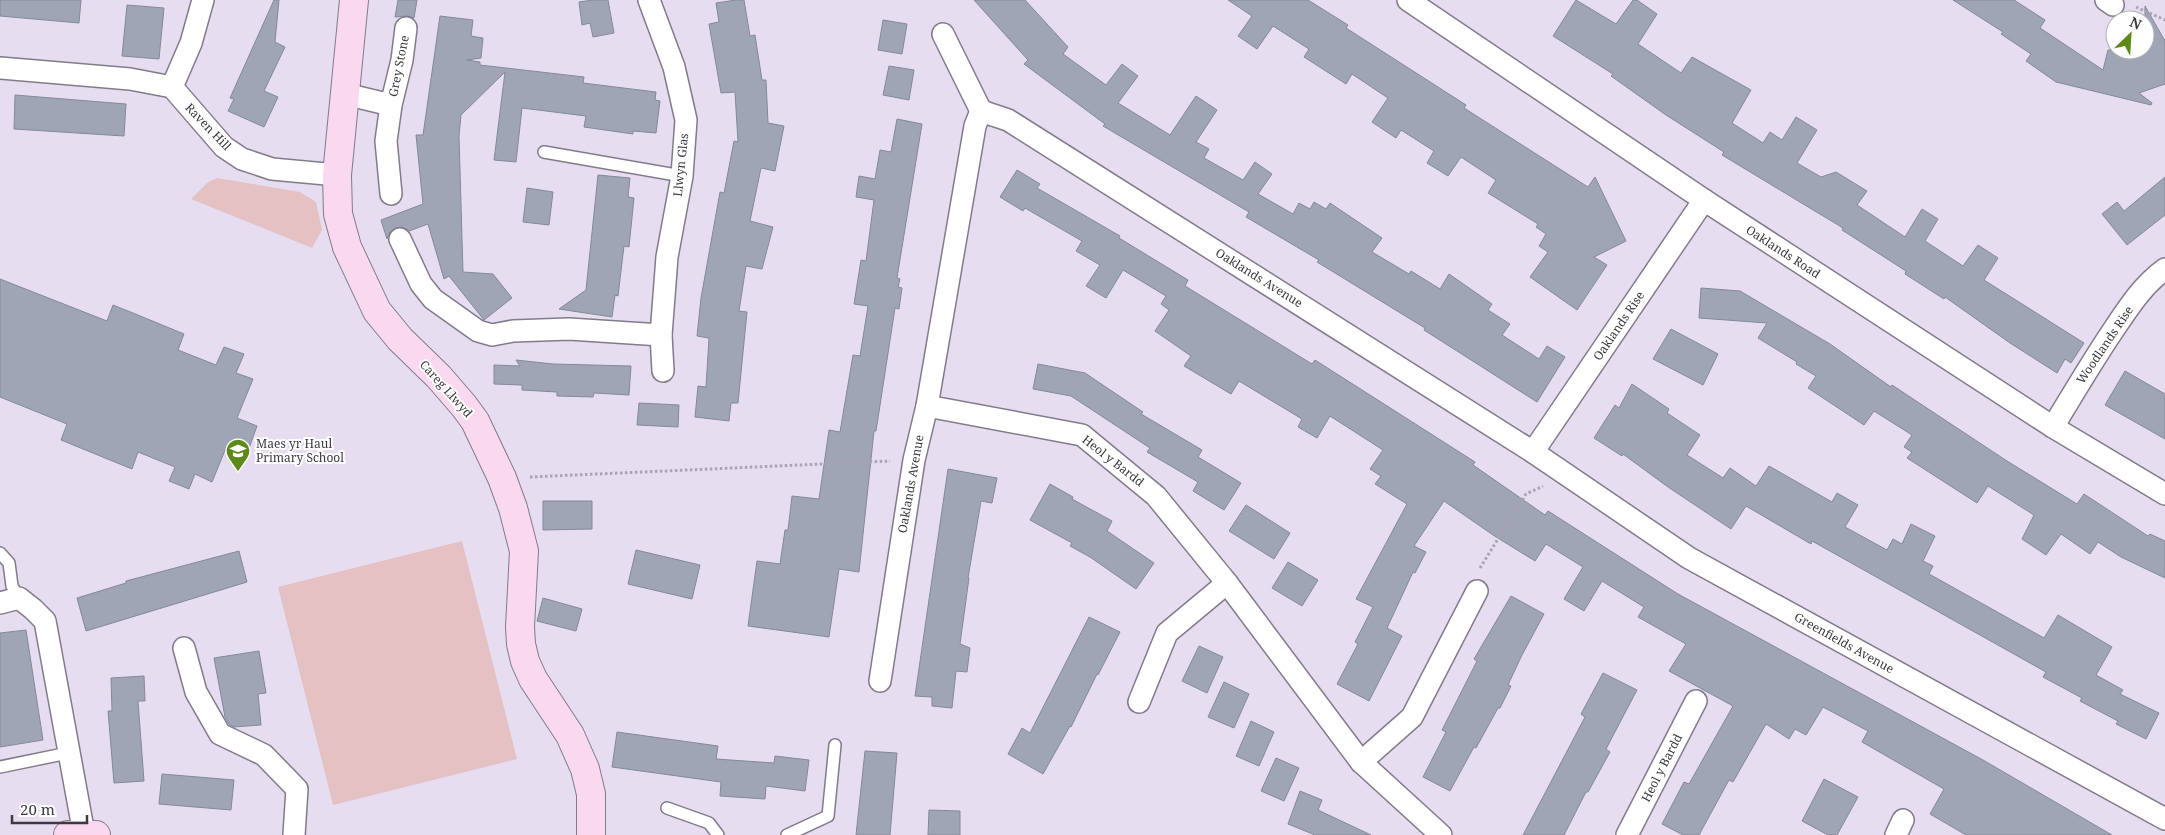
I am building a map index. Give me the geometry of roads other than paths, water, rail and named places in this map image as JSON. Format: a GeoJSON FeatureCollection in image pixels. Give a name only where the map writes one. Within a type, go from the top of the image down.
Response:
{"type":"FeatureCollection","features":[{"type":"Feature","properties":{"kind":"street"},"geometry":{"type":"LineString","coordinates":[[0,68],[130,79],[172,87],[191,43],[203,0]]}},
{"type":"Feature","properties":{"kind":"street","name":"Careg Llwyd"},"geometry":{"type":"LineString","coordinates":[[354,0],[337,175],[338,214],[347,247],[377,311],[400,339],[439,377],[476,422],[502,478],[514,508],[524,551],[520,627],[525,661],[533,679],[570,735],[585,769],[591,794],[592,835]]}},
{"type":"Feature","properties":{"kind":"street","name":"Llwyn Glas"},"geometry":{"type":"LineString","coordinates":[[649,0],[674,66],[686,120],[682,176],[667,257],[661,335],[663,371]]}},
{"type":"Feature","properties":{"kind":"street","name":"Oaklands Road"},"geometry":{"type":"LineString","coordinates":[[1409,0],[1704,200],[2053,427],[2165,494]]}},
{"type":"Feature","properties":{"kind":"street","name":"Grey Stone"},"geometry":{"type":"LineString","coordinates":[[390,194],[386,141],[391,105],[402,60],[406,28]]}},
{"type":"Feature","properties":{"kind":"street"},"geometry":{"type":"LineString","coordinates":[[943,34],[981,111]]}},
{"type":"Feature","properties":{"kind":"street","name":"Raven Hill"},"geometry":{"type":"LineString","coordinates":[[172,87],[224,146],[242,159],[272,169],[337,175]]}},
{"type":"Feature","properties":{"kind":"street","name":"Grey Stone"},"geometry":{"type":"LineString","coordinates":[[344,94],[391,105]]}},
{"type":"Feature","properties":{"kind":"street","name":"Oaklands Avenue"},"geometry":{"type":"LineString","coordinates":[[880,681],[914,460],[927,406],[975,126],[981,111],[1008,120],[1533,452]]}},
{"type":"Feature","properties":{"kind":"street","name":"Oaklands Rise"},"geometry":{"type":"LineString","coordinates":[[1533,452],[1704,200]]}},
{"type":"Feature","properties":{"kind":"street"},"geometry":{"type":"LineString","coordinates":[[400,239],[421,284],[434,299],[478,331],[492,335],[513,331],[569,329],[661,335]]}},
{"type":"Feature","properties":{"kind":"street","name":"Woodlands Rise"},"geometry":{"type":"LineString","coordinates":[[2053,427],[2118,323],[2140,292],[2165,269]]}},
{"type":"Feature","properties":{"kind":"street","name":"Heol y Bardd"},"geometry":{"type":"LineString","coordinates":[[927,406],[1082,435],[1156,496],[1227,583],[1361,762],[1441,835]]}},
{"type":"Feature","properties":{"kind":"street","name":"Greenfields Avenue"},"geometry":{"type":"LineString","coordinates":[[1533,452],[1689,558],[2165,819]]}},
{"type":"Feature","properties":{"kind":"street"},"geometry":{"type":"LineString","coordinates":[[1139,702],[1167,634],[1227,583]]}},
{"type":"Feature","properties":{"kind":"street"},"geometry":{"type":"LineString","coordinates":[[1361,762],[1412,717],[1477,590]]}},
{"type":"Feature","properties":{"kind":"street"},"geometry":{"type":"LineString","coordinates":[[10,601],[33,609],[44,621],[82,835]]}},
{"type":"Feature","properties":{"kind":"street"},"geometry":{"type":"LineString","coordinates":[[184,648],[196,692],[220,734],[264,755],[297,789],[294,835]]}},
{"type":"Feature","properties":{"kind":"street","name":"Heol y Bardd"},"geometry":{"type":"LineString","coordinates":[[1627,835],[1696,701]]}},
{"type":"Feature","properties":{"kind":"lane"},"geometry":{"type":"LineString","coordinates":[[544,152],[682,176]]}},
{"type":"Feature","properties":{"kind":"lane"},"geometry":{"type":"LineString","coordinates":[[0,553],[9,563],[12,586],[10,601]]}},
{"type":"Feature","properties":{"kind":"lane"},"geometry":{"type":"LineString","coordinates":[[787,835],[828,816],[835,745]]}},
{"type":"Feature","properties":{"kind":"lane"},"geometry":{"type":"LineString","coordinates":[[0,767],[68,753]]}},
{"type":"Feature","properties":{"kind":"lane"},"geometry":{"type":"LineString","coordinates":[[667,808],[709,824],[718,835]]}},
{"type":"Feature","properties":{"kind":"place","name":"Maes yr Haul Primary School"},"geometry":{"type":"Point","coordinates":[238,472]}}]}
